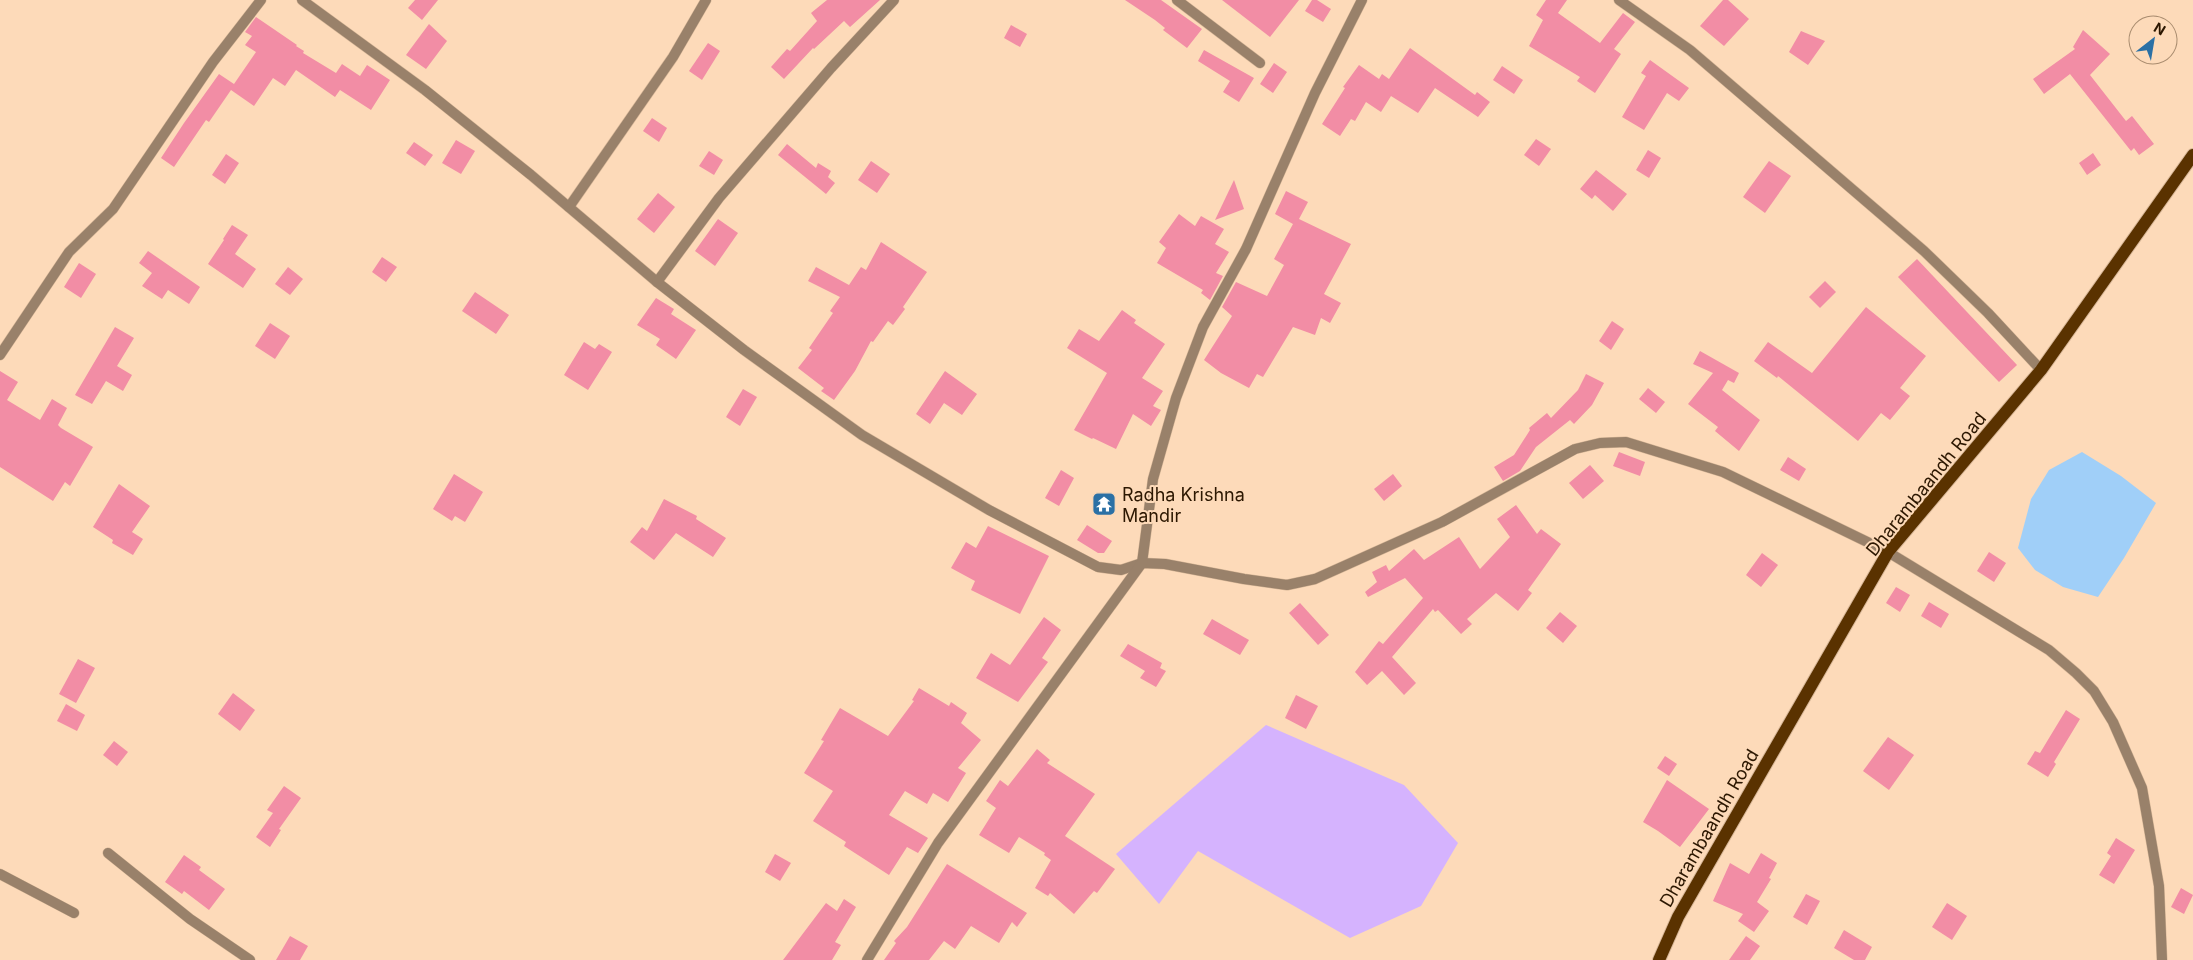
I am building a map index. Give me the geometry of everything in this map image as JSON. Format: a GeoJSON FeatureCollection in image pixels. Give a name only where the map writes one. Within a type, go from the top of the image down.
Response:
{"type":"FeatureCollection","features":[{"type":"Feature","properties":{"kind":"main road","name":"Dharambaandh Road"},"geometry":{"type":"LineString","coordinates":[[1659,960],[1678,917],[1888,552],[2041,370],[2193,155]]}},
{"type":"Feature","properties":{"kind":"street"},"geometry":{"type":"LineString","coordinates":[[0,355],[69,252],[113,209],[213,62],[260,0]]}},
{"type":"Feature","properties":{"kind":"street"},"geometry":{"type":"LineString","coordinates":[[302,0],[425,90],[569,206],[657,282],[744,350],[862,435],[989,510],[1098,567],[1121,570],[1142,563],[1165,564],[1244,580],[1287,584],[1315,579],[1442,522],[1575,449],[1600,443],[1626,442],[1723,472],[1888,552],[2049,650],[2094,691],[2113,722],[2142,788],[2159,886],[2162,960]]}},
{"type":"Feature","properties":{"kind":"street"},"geometry":{"type":"LineString","coordinates":[[569,206],[673,57],[706,0]]}},
{"type":"Feature","properties":{"kind":"street"},"geometry":{"type":"LineString","coordinates":[[657,282],[719,198],[831,68],[894,0]]}},
{"type":"Feature","properties":{"kind":"street"},"geometry":{"type":"LineString","coordinates":[[1177,0],[1260,63]]}},
{"type":"Feature","properties":{"kind":"street"},"geometry":{"type":"LineString","coordinates":[[867,960],[938,844],[1142,563],[1153,479],[1176,398],[1203,327],[1246,249],[1315,93],[1362,0]]}},
{"type":"Feature","properties":{"kind":"street"},"geometry":{"type":"LineString","coordinates":[[1619,0],[1690,50],[1924,250],[1988,313],[2041,370]]}},
{"type":"Feature","properties":{"kind":"street"},"geometry":{"type":"LineString","coordinates":[[108,853],[190,919],[250,960]]}},
{"type":"Feature","properties":{"kind":"street"},"geometry":{"type":"LineString","coordinates":[[0,874],[74,913]]}},
{"type":"Feature","properties":{"kind":"shaded area"},"geometry":{"type":"Polygon","coordinates":[[[1266,725],[1404,785],[1458,843],[1421,906],[1350,938],[1198,851],[1159,904],[1116,854],[1266,725]]]}},
{"type":"Feature","properties":{"kind":"water"},"geometry":{"type":"Polygon","coordinates":[[[2082,452],[2121,476],[2156,503],[2124,558],[2098,597],[2063,587],[2035,570],[2018,548],[2031,499],[2049,470],[2082,452]]]}},
{"type":"Feature","properties":{"kind":"building"},"geometry":{"type":"Polygon","coordinates":[[[415,0],[438,0],[422,20],[408,8],[415,0]]]}},
{"type":"Feature","properties":{"kind":"building"},"geometry":{"type":"Polygon","coordinates":[[[827,0],[880,0],[850,27],[844,21],[813,48],[784,79],[771,67],[787,49],[790,51],[817,21],[811,13],[827,0]]]}},
{"type":"Feature","properties":{"kind":"building"},"geometry":{"type":"Polygon","coordinates":[[[1125,0],[1161,0],[1202,29],[1187,48],[1163,30],[1165,28],[1155,20],[1125,0]]]}},
{"type":"Feature","properties":{"kind":"building"},"geometry":{"type":"Polygon","coordinates":[[[1222,0],[1299,0],[1270,37],[1222,0]]]}},
{"type":"Feature","properties":{"kind":"building"},"geometry":{"type":"Polygon","coordinates":[[[1312,0],[1317,0],[1331,9],[1323,22],[1305,11],[1312,0]]]}},
{"type":"Feature","properties":{"kind":"building"},"geometry":{"type":"Polygon","coordinates":[[[1546,0],[1567,0],[1558,13],[1600,43],[1623,13],[1635,22],[1614,49],[1621,54],[1595,93],[1577,81],[1580,77],[1529,46],[1543,20],[1536,15],[1546,0]]]}},
{"type":"Feature","properties":{"kind":"building"},"geometry":{"type":"Polygon","coordinates":[[[1723,0],[1728,0],[1749,19],[1724,46],[1700,26],[1723,0]]]}},
{"type":"Feature","properties":{"kind":"building"},"geometry":{"type":"Polygon","coordinates":[[[256,17],[297,45],[304,51],[303,53],[336,73],[342,64],[360,76],[367,65],[390,80],[371,110],[340,90],[335,97],[296,70],[285,86],[273,78],[254,106],[231,90],[209,122],[206,120],[174,167],[161,158],[184,123],[219,74],[234,84],[256,52],[245,45],[252,36],[245,32],[256,17]]]}},
{"type":"Feature","properties":{"kind":"building"},"geometry":{"type":"Polygon","coordinates":[[[429,24],[447,41],[426,69],[406,55],[429,24]]]}},
{"type":"Feature","properties":{"kind":"building"},"geometry":{"type":"Polygon","coordinates":[[[1011,25],[1027,34],[1020,47],[1004,38],[1011,25]]]}},
{"type":"Feature","properties":{"kind":"building"},"geometry":{"type":"Polygon","coordinates":[[[2083,30],[2110,54],[2090,75],[2126,121],[2132,116],[2154,144],[2139,155],[2134,148],[2131,151],[2070,74],[2044,94],[2033,79],[2075,49],[2073,47],[2083,30]]]}},
{"type":"Feature","properties":{"kind":"building"},"geometry":{"type":"Polygon","coordinates":[[[1801,31],[1825,41],[1808,65],[1789,52],[1801,31]]]}},
{"type":"Feature","properties":{"kind":"building"},"geometry":{"type":"Polygon","coordinates":[[[708,43],[720,51],[702,80],[689,71],[708,43]]]}},
{"type":"Feature","properties":{"kind":"building"},"geometry":{"type":"Polygon","coordinates":[[[1410,48],[1475,95],[1477,92],[1490,102],[1478,117],[1435,88],[1418,113],[1391,96],[1381,112],[1366,102],[1355,121],[1351,119],[1340,136],[1322,124],[1345,88],[1343,87],[1359,65],[1379,79],[1382,74],[1389,79],[1410,48]]]}},
{"type":"Feature","properties":{"kind":"building"},"geometry":{"type":"Polygon","coordinates":[[[1204,50],[1254,78],[1239,102],[1223,92],[1230,81],[1198,61],[1204,50]]]}},
{"type":"Feature","properties":{"kind":"building"},"geometry":{"type":"Polygon","coordinates":[[[1650,60],[1689,88],[1679,101],[1667,93],[1644,130],[1622,117],[1646,76],[1641,73],[1650,60]]]}},
{"type":"Feature","properties":{"kind":"building"},"geometry":{"type":"Polygon","coordinates":[[[1274,63],[1287,72],[1273,93],[1260,84],[1274,63]]]}},
{"type":"Feature","properties":{"kind":"building"},"geometry":{"type":"Polygon","coordinates":[[[1502,66],[1523,80],[1514,94],[1493,80],[1502,66]]]}},
{"type":"Feature","properties":{"kind":"building"},"geometry":{"type":"Polygon","coordinates":[[[652,118],[667,128],[659,142],[643,131],[652,118]]]}},
{"type":"Feature","properties":{"kind":"building"},"geometry":{"type":"Polygon","coordinates":[[[1536,139],[1551,149],[1539,166],[1524,155],[1536,139]]]}},
{"type":"Feature","properties":{"kind":"building"},"geometry":{"type":"Polygon","coordinates":[[[456,140],[475,151],[461,174],[442,163],[456,140]]]}},
{"type":"Feature","properties":{"kind":"building"},"geometry":{"type":"Polygon","coordinates":[[[414,142],[433,155],[425,166],[406,153],[414,142]]]}},
{"type":"Feature","properties":{"kind":"building"},"geometry":{"type":"Polygon","coordinates":[[[787,144],[816,168],[818,163],[831,171],[828,177],[835,183],[826,194],[778,155],[787,144]]]}},
{"type":"Feature","properties":{"kind":"building"},"geometry":{"type":"Polygon","coordinates":[[[1648,150],[1661,158],[1649,178],[1636,170],[1648,150]]]}},
{"type":"Feature","properties":{"kind":"building"},"geometry":{"type":"Polygon","coordinates":[[[709,151],[723,160],[714,175],[699,166],[709,151]]]}},
{"type":"Feature","properties":{"kind":"building"},"geometry":{"type":"Polygon","coordinates":[[[2093,153],[2101,165],[2087,175],[2079,163],[2093,153]]]}},
{"type":"Feature","properties":{"kind":"building"},"geometry":{"type":"Polygon","coordinates":[[[226,154],[239,163],[225,184],[212,175],[226,154]]]}},
{"type":"Feature","properties":{"kind":"building"},"geometry":{"type":"Polygon","coordinates":[[[871,161],[890,174],[877,193],[858,180],[871,161]]]}},
{"type":"Feature","properties":{"kind":"building"},"geometry":{"type":"Polygon","coordinates":[[[1769,161],[1791,176],[1765,213],[1743,197],[1769,161]]]}},
{"type":"Feature","properties":{"kind":"building"},"geometry":{"type":"Polygon","coordinates":[[[1596,170],[1627,194],[1613,211],[1595,195],[1592,199],[1580,189],[1596,170]]]}},
{"type":"Feature","properties":{"kind":"building"},"geometry":{"type":"Polygon","coordinates":[[[1234,180],[1244,209],[1215,220],[1234,180]]]}},
{"type":"Feature","properties":{"kind":"building"},"geometry":{"type":"Polygon","coordinates":[[[1286,191],[1308,202],[1299,219],[1351,244],[1324,294],[1341,303],[1330,323],[1321,318],[1315,335],[1293,327],[1263,377],[1257,374],[1249,388],[1221,373],[1204,360],[1232,316],[1222,307],[1236,282],[1267,296],[1284,265],[1274,259],[1293,224],[1275,214],[1286,191]]]}},
{"type":"Feature","properties":{"kind":"building"},"geometry":{"type":"Polygon","coordinates":[[[658,193],[675,207],[654,233],[637,219],[658,193]]]}},
{"type":"Feature","properties":{"kind":"building"},"geometry":{"type":"Polygon","coordinates":[[[1179,214],[1195,226],[1201,216],[1224,229],[1215,244],[1229,252],[1216,273],[1223,276],[1210,300],[1201,293],[1203,290],[1157,263],[1166,248],[1159,242],[1179,214]]]}},
{"type":"Feature","properties":{"kind":"building"},"geometry":{"type":"Polygon","coordinates":[[[718,219],[738,233],[715,266],[695,251],[718,219]]]}},
{"type":"Feature","properties":{"kind":"building"},"geometry":{"type":"Polygon","coordinates":[[[232,225],[248,235],[235,254],[256,269],[243,288],[208,264],[232,225]]]}},
{"type":"Feature","properties":{"kind":"building"},"geometry":{"type":"Polygon","coordinates":[[[881,242],[927,272],[893,325],[888,321],[873,342],[871,341],[855,371],[834,400],[821,391],[824,388],[798,368],[812,350],[809,348],[833,313],[830,311],[840,297],[808,281],[816,267],[849,285],[861,267],[866,270],[881,242]]]}},
{"type":"Feature","properties":{"kind":"building"},"geometry":{"type":"Polygon","coordinates":[[[148,251],[200,287],[189,304],[168,290],[162,299],[142,286],[152,273],[139,263],[148,251]]]}},
{"type":"Feature","properties":{"kind":"building"},"geometry":{"type":"Polygon","coordinates":[[[382,257],[397,267],[386,282],[372,272],[382,257]]]}},
{"type":"Feature","properties":{"kind":"building"},"geometry":{"type":"Polygon","coordinates":[[[1917,259],[2017,365],[1999,382],[1898,277],[1917,259]]]}},
{"type":"Feature","properties":{"kind":"building"},"geometry":{"type":"Polygon","coordinates":[[[79,263],[96,274],[81,298],[64,287],[79,263]]]}},
{"type":"Feature","properties":{"kind":"building"},"geometry":{"type":"Polygon","coordinates":[[[288,267],[303,279],[290,295],[275,284],[288,267]]]}},
{"type":"Feature","properties":{"kind":"building"},"geometry":{"type":"Polygon","coordinates":[[[1825,281],[1836,292],[1820,308],[1809,297],[1825,281]]]}},
{"type":"Feature","properties":{"kind":"building"},"geometry":{"type":"Polygon","coordinates":[[[475,292],[509,315],[496,334],[462,311],[475,292]]]}},
{"type":"Feature","properties":{"kind":"building"},"geometry":{"type":"Polygon","coordinates":[[[656,298],[674,309],[671,314],[696,330],[676,359],[656,345],[660,339],[637,325],[656,298]]]}},
{"type":"Feature","properties":{"kind":"building"},"geometry":{"type":"Polygon","coordinates":[[[1866,307],[1926,356],[1900,388],[1910,396],[1890,420],[1881,413],[1858,441],[1778,376],[1777,378],[1754,361],[1768,342],[1812,373],[1866,307]]]}},
{"type":"Feature","properties":{"kind":"building"},"geometry":{"type":"Polygon","coordinates":[[[1122,310],[1136,320],[1134,323],[1165,344],[1142,378],[1163,391],[1153,406],[1161,410],[1151,426],[1133,414],[1116,449],[1074,430],[1107,373],[1067,348],[1079,329],[1099,341],[1122,310]]]}},
{"type":"Feature","properties":{"kind":"building"},"geometry":{"type":"Polygon","coordinates":[[[1612,321],[1624,329],[1611,350],[1599,341],[1612,321]]]}},
{"type":"Feature","properties":{"kind":"building"},"geometry":{"type":"Polygon","coordinates":[[[270,323],[290,336],[275,359],[255,346],[270,323]]]}},
{"type":"Feature","properties":{"kind":"building"},"geometry":{"type":"Polygon","coordinates":[[[115,327],[134,338],[117,366],[132,375],[123,391],[106,381],[92,404],[75,395],[115,327]]]}},
{"type":"Feature","properties":{"kind":"building"},"geometry":{"type":"Polygon","coordinates":[[[584,342],[595,349],[599,344],[612,352],[588,390],[564,375],[584,342]]]}},
{"type":"Feature","properties":{"kind":"building"},"geometry":{"type":"Polygon","coordinates":[[[1700,351],[1739,373],[1734,383],[1728,380],[1722,390],[1760,420],[1739,451],[1715,431],[1718,427],[1688,404],[1713,373],[1693,364],[1700,351]]]}},
{"type":"Feature","properties":{"kind":"building"},"geometry":{"type":"Polygon","coordinates":[[[0,371],[18,382],[7,400],[40,420],[52,399],[67,408],[58,425],[93,447],[70,486],[65,482],[53,501],[0,467],[0,371]]]}},
{"type":"Feature","properties":{"kind":"building"},"geometry":{"type":"Polygon","coordinates":[[[945,371],[977,394],[962,415],[944,403],[930,424],[916,414],[945,371]]]}},
{"type":"Feature","properties":{"kind":"building"},"geometry":{"type":"Polygon","coordinates":[[[1586,374],[1604,383],[1592,405],[1574,424],[1570,420],[1536,447],[1520,471],[1503,481],[1494,467],[1514,455],[1530,430],[1529,428],[1547,413],[1551,418],[1578,390],[1586,374]]]}},
{"type":"Feature","properties":{"kind":"building"},"geometry":{"type":"Polygon","coordinates":[[[1648,388],[1665,402],[1656,413],[1639,399],[1648,388]]]}},
{"type":"Feature","properties":{"kind":"building"},"geometry":{"type":"Polygon","coordinates":[[[743,389],[757,397],[740,426],[726,417],[743,389]]]}},
{"type":"Feature","properties":{"kind":"building"},"geometry":{"type":"Polygon","coordinates":[[[1619,452],[1645,462],[1640,476],[1613,466],[1619,452]]]}},
{"type":"Feature","properties":{"kind":"building"},"geometry":{"type":"Polygon","coordinates":[[[1788,457],[1806,469],[1799,481],[1780,470],[1788,457]]]}},
{"type":"Feature","properties":{"kind":"building"},"geometry":{"type":"Polygon","coordinates":[[[1590,465],[1604,481],[1583,499],[1569,483],[1590,465]]]}},
{"type":"Feature","properties":{"kind":"building"},"geometry":{"type":"Polygon","coordinates":[[[1061,470],[1074,478],[1059,506],[1045,498],[1061,470]]]}},
{"type":"Feature","properties":{"kind":"building"},"geometry":{"type":"Polygon","coordinates":[[[454,474],[483,492],[465,522],[455,516],[452,521],[433,509],[454,474]]]}},
{"type":"Feature","properties":{"kind":"building"},"geometry":{"type":"Polygon","coordinates":[[[1393,474],[1402,486],[1384,501],[1374,489],[1393,474]]]}},
{"type":"Feature","properties":{"kind":"building"},"geometry":{"type":"Polygon","coordinates":[[[119,484],[150,506],[132,532],[143,539],[133,555],[112,543],[113,540],[93,527],[119,484]]]}},
{"type":"Feature","properties":{"kind":"building"},"geometry":{"type":"Polygon","coordinates":[[[664,499],[697,516],[696,519],[726,538],[713,557],[676,533],[654,560],[630,542],[642,527],[647,531],[664,499]]]}},
{"type":"Feature","properties":{"kind":"building"},"geometry":{"type":"Polygon","coordinates":[[[1516,505],[1537,534],[1541,529],[1561,544],[1528,590],[1532,593],[1518,611],[1496,593],[1467,619],[1472,624],[1461,634],[1438,610],[1435,612],[1433,609],[1392,657],[1416,683],[1404,695],[1382,671],[1367,685],[1355,672],[1379,641],[1383,644],[1423,598],[1405,578],[1368,597],[1365,592],[1377,582],[1372,572],[1386,565],[1389,571],[1414,549],[1424,560],[1459,537],[1480,569],[1510,537],[1497,519],[1516,505]]]}},
{"type":"Feature","properties":{"kind":"building"},"geometry":{"type":"Polygon","coordinates":[[[1087,525],[1112,541],[1104,553],[1098,553],[1077,540],[1087,525]]]}},
{"type":"Feature","properties":{"kind":"building"},"geometry":{"type":"Polygon","coordinates":[[[988,526],[1049,556],[1020,614],[971,590],[975,581],[951,568],[966,542],[976,548],[988,526]]]}},
{"type":"Feature","properties":{"kind":"building"},"geometry":{"type":"Polygon","coordinates":[[[1989,552],[2006,563],[1994,582],[1977,571],[1989,552]]]}},
{"type":"Feature","properties":{"kind":"building"},"geometry":{"type":"Polygon","coordinates":[[[1762,553],[1778,565],[1761,587],[1746,575],[1762,553]]]}},
{"type":"Feature","properties":{"kind":"building"},"geometry":{"type":"Polygon","coordinates":[[[1896,587],[1910,595],[1900,612],[1886,603],[1896,587]]]}},
{"type":"Feature","properties":{"kind":"building"},"geometry":{"type":"Polygon","coordinates":[[[1929,602],[1949,614],[1941,628],[1921,616],[1929,602]]]}},
{"type":"Feature","properties":{"kind":"building"},"geometry":{"type":"Polygon","coordinates":[[[1300,603],[1329,635],[1318,645],[1289,613],[1300,603]]]}},
{"type":"Feature","properties":{"kind":"building"},"geometry":{"type":"Polygon","coordinates":[[[1560,612],[1577,626],[1563,643],[1546,628],[1560,612]]]}},
{"type":"Feature","properties":{"kind":"building"},"geometry":{"type":"Polygon","coordinates":[[[1044,617],[1061,630],[1042,658],[1048,662],[1018,702],[976,678],[991,653],[1010,665],[1044,617]]]}},
{"type":"Feature","properties":{"kind":"building"},"geometry":{"type":"Polygon","coordinates":[[[1212,619],[1249,640],[1240,655],[1203,634],[1212,619]]]}},
{"type":"Feature","properties":{"kind":"building"},"geometry":{"type":"Polygon","coordinates":[[[1128,644],[1162,663],[1160,668],[1166,671],[1156,687],[1140,678],[1145,671],[1120,656],[1128,644]]]}},
{"type":"Feature","properties":{"kind":"building"},"geometry":{"type":"Polygon","coordinates":[[[78,659],[95,668],[76,703],[59,694],[78,659]]]}},
{"type":"Feature","properties":{"kind":"building"},"geometry":{"type":"Polygon","coordinates":[[[919,688],[949,706],[951,702],[967,713],[961,723],[981,740],[958,768],[966,773],[948,802],[933,793],[927,804],[905,791],[889,815],[928,838],[918,853],[907,847],[889,875],[844,846],[846,842],[813,821],[833,791],[804,773],[824,741],[821,740],[840,708],[888,736],[914,701],[912,700],[919,688]]]}},
{"type":"Feature","properties":{"kind":"building"},"geometry":{"type":"Polygon","coordinates":[[[233,693],[255,710],[240,731],[218,714],[233,693]]]}},
{"type":"Feature","properties":{"kind":"building"},"geometry":{"type":"Polygon","coordinates":[[[1296,695],[1318,706],[1306,729],[1285,718],[1296,695]]]}},
{"type":"Feature","properties":{"kind":"building"},"geometry":{"type":"Polygon","coordinates":[[[66,704],[85,715],[77,731],[57,721],[66,704]]]}},
{"type":"Feature","properties":{"kind":"building"},"geometry":{"type":"Polygon","coordinates":[[[2066,710],[2080,719],[2054,762],[2056,764],[2048,777],[2027,764],[2035,751],[2040,753],[2066,710]]]}},
{"type":"Feature","properties":{"kind":"building"},"geometry":{"type":"Polygon","coordinates":[[[1888,737],[1914,755],[1889,790],[1863,771],[1888,737]]]}},
{"type":"Feature","properties":{"kind":"building"},"geometry":{"type":"Polygon","coordinates":[[[114,741],[128,752],[117,766],[103,755],[114,741]]]}},
{"type":"Feature","properties":{"kind":"building"},"geometry":{"type":"Polygon","coordinates":[[[1037,749],[1050,760],[1047,763],[1095,794],[1065,836],[1115,869],[1097,893],[1094,891],[1074,914],[1050,893],[1048,896],[1035,888],[1051,860],[1044,855],[1045,853],[1019,837],[1009,853],[979,835],[996,808],[986,801],[1000,780],[1008,786],[1037,749]]]}},
{"type":"Feature","properties":{"kind":"building"},"geometry":{"type":"Polygon","coordinates":[[[1665,756],[1677,764],[1669,776],[1657,768],[1665,756]]]}},
{"type":"Feature","properties":{"kind":"building"},"geometry":{"type":"Polygon","coordinates":[[[1667,780],[1709,809],[1680,847],[1643,822],[1667,780]]]}},
{"type":"Feature","properties":{"kind":"building"},"geometry":{"type":"Polygon","coordinates":[[[284,786],[301,798],[279,829],[281,830],[270,847],[256,837],[273,813],[267,810],[284,786]]]}},
{"type":"Feature","properties":{"kind":"building"},"geometry":{"type":"Polygon","coordinates":[[[2116,838],[2135,850],[2114,884],[2099,875],[2111,856],[2107,853],[2116,838]]]}},
{"type":"Feature","properties":{"kind":"building"},"geometry":{"type":"Polygon","coordinates":[[[1761,853],[1777,863],[1769,878],[1771,879],[1757,902],[1769,911],[1754,932],[1738,921],[1743,914],[1713,901],[1730,863],[1749,874],[1761,853]]]}},
{"type":"Feature","properties":{"kind":"building"},"geometry":{"type":"Polygon","coordinates":[[[775,854],[791,863],[780,881],[765,872],[775,854]]]}},
{"type":"Feature","properties":{"kind":"building"},"geometry":{"type":"Polygon","coordinates":[[[184,855],[201,867],[199,870],[225,889],[209,910],[184,891],[182,894],[165,882],[184,855]]]}},
{"type":"Feature","properties":{"kind":"building"},"geometry":{"type":"Polygon","coordinates":[[[947,864],[1027,913],[1017,927],[1012,922],[999,943],[971,926],[955,949],[944,941],[929,960],[884,960],[896,943],[894,941],[907,927],[947,864]]]}},
{"type":"Feature","properties":{"kind":"building"},"geometry":{"type":"Polygon","coordinates":[[[2181,888],[2193,895],[2184,914],[2171,907],[2181,888]]]}},
{"type":"Feature","properties":{"kind":"building"},"geometry":{"type":"Polygon","coordinates":[[[1806,894],[1820,901],[1807,925],[1793,917],[1806,894]]]}},
{"type":"Feature","properties":{"kind":"building"},"geometry":{"type":"Polygon","coordinates":[[[844,899],[856,907],[835,942],[841,945],[832,960],[783,960],[826,903],[837,911],[844,899]]]}},
{"type":"Feature","properties":{"kind":"building"},"geometry":{"type":"Polygon","coordinates":[[[1947,903],[1967,916],[1952,940],[1932,927],[1947,903]]]}},
{"type":"Feature","properties":{"kind":"building"},"geometry":{"type":"Polygon","coordinates":[[[1844,930],[1872,947],[1865,960],[1854,960],[1834,948],[1844,930]]]}},
{"type":"Feature","properties":{"kind":"building"},"geometry":{"type":"Polygon","coordinates":[[[290,936],[308,946],[300,960],[276,960],[290,936]]]}},
{"type":"Feature","properties":{"kind":"building"},"geometry":{"type":"Polygon","coordinates":[[[1746,936],[1760,946],[1750,960],[1729,960],[1746,936]]]}},
{"type":"Feature","properties":{"kind":"place","name":"Radha Krishna Mandir"},"geometry":{"type":"Point","coordinates":[1104,504]}}]}
